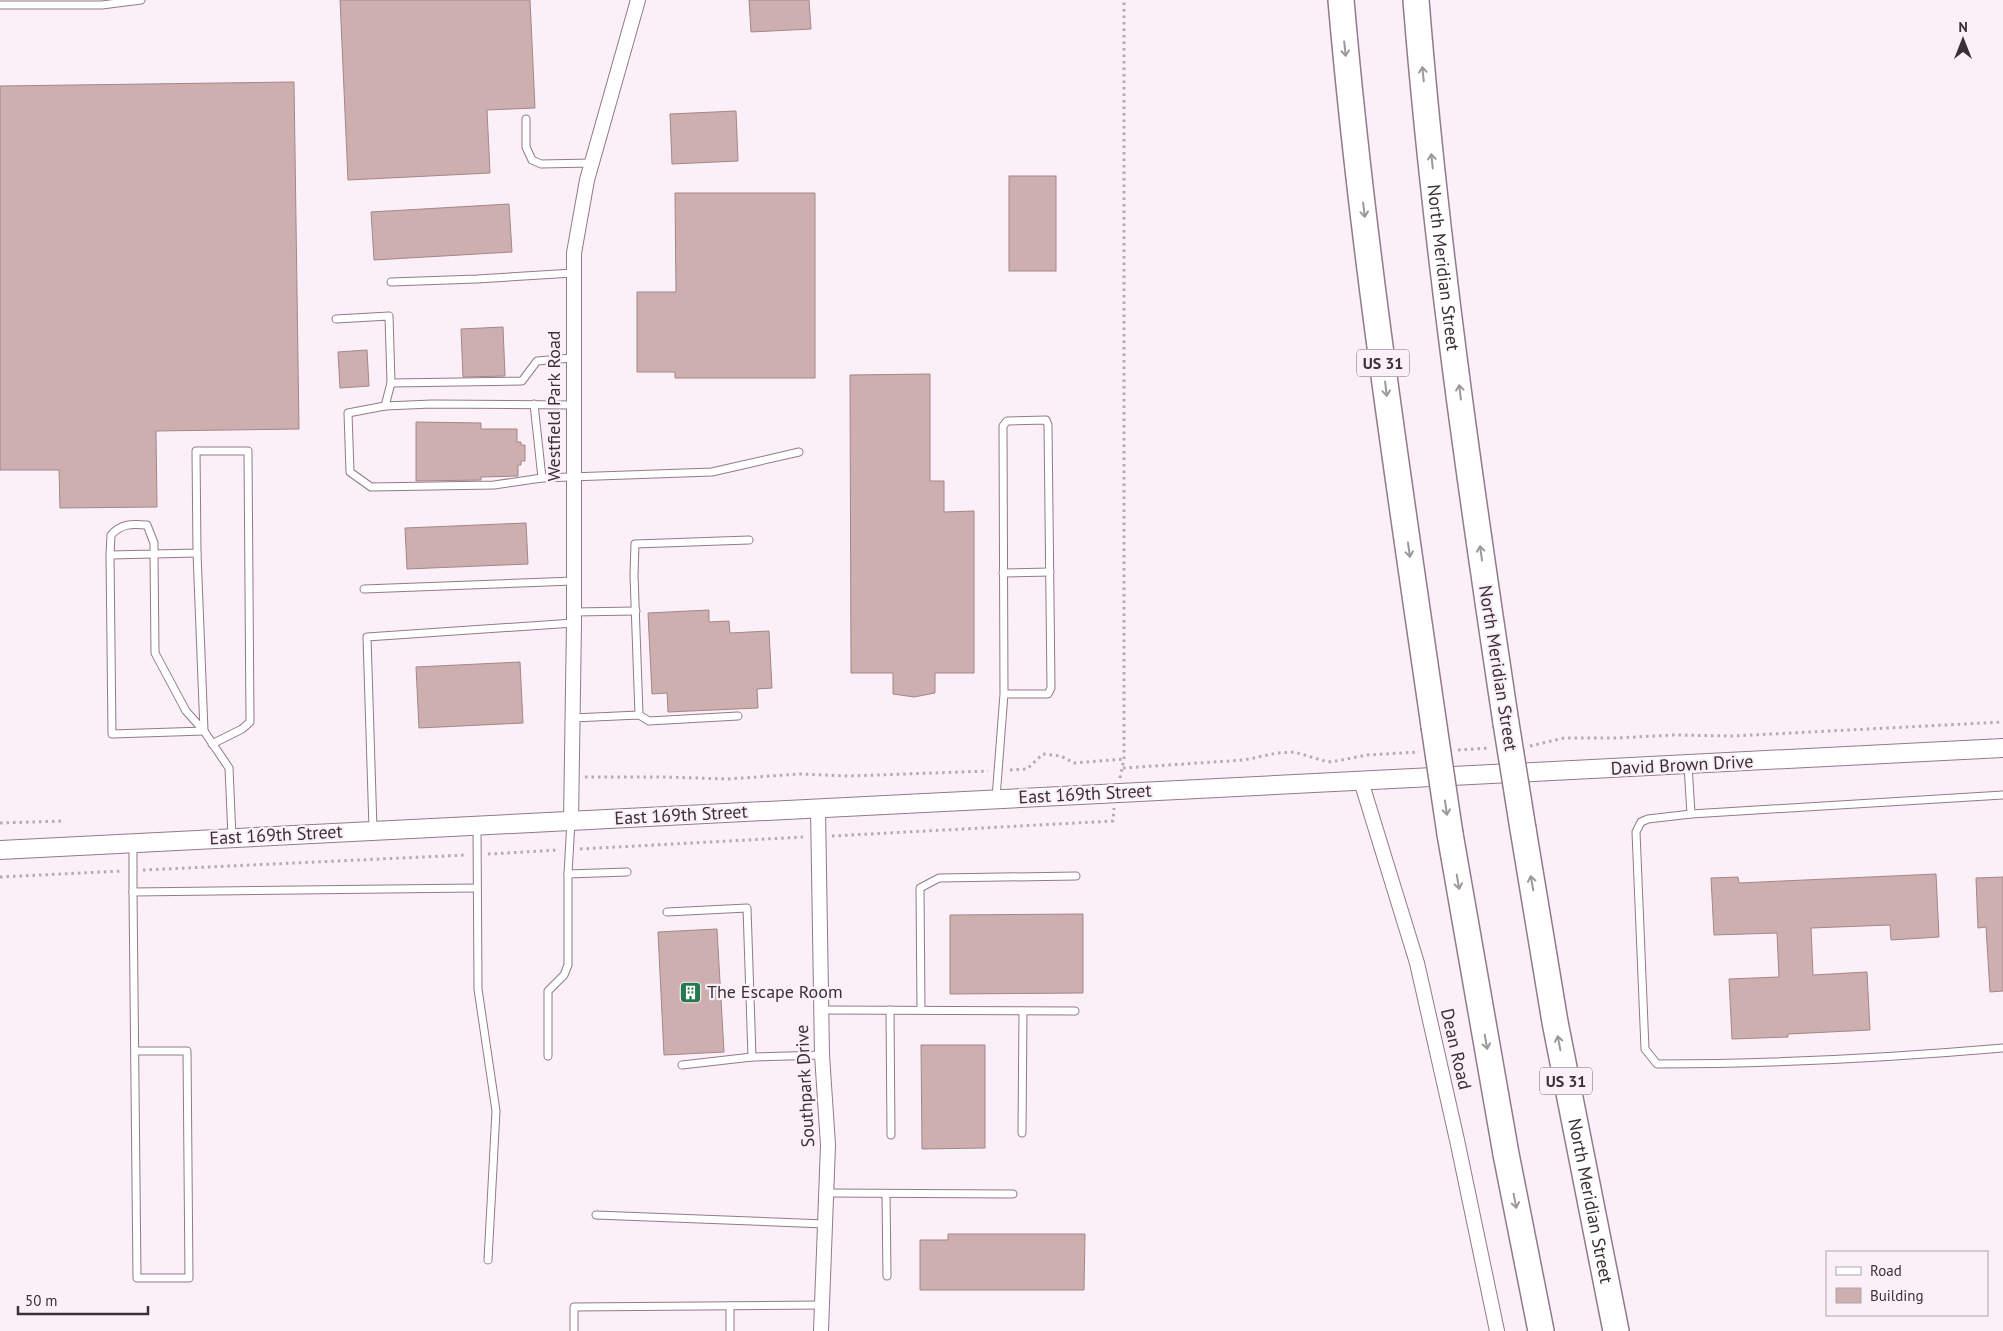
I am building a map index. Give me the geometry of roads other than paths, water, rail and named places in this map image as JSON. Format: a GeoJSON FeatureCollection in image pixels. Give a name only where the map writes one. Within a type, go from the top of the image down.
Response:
{"type":"FeatureCollection","features":[{"type":"Feature","properties":{"kind":"highway","name":"US 31"},"geometry":{"type":"LineString","coordinates":[[1341,0],[1357,153],[1386,393],[1450,834],[1506,1154],[1541,1331]]}},
{"type":"Feature","properties":{"kind":"highway","name":"North Meridian Street"},"geometry":{"type":"LineString","coordinates":[[1416,0],[1434,185],[1476,521],[1506,723],[1557,1032],[1616,1331]]}},
{"type":"Feature","properties":{"kind":"street","name":"Westfield Park Road"},"geometry":{"type":"LineString","coordinates":[[571,821],[574,617],[572,358],[574,253],[579,218],[592,163],[638,0]]}},
{"type":"Feature","properties":{"kind":"street","name":"David Brown Drive"},"geometry":{"type":"LineString","coordinates":[[1361,781],[2003,748]]}},
{"type":"Feature","properties":{"kind":"street","name":"East 169th Street"},"geometry":{"type":"LineString","coordinates":[[0,850],[996,798],[1361,781]]}},
{"type":"Feature","properties":{"kind":"street","name":"Dean Road"},"geometry":{"type":"LineString","coordinates":[[1361,781],[1418,962],[1497,1331]]}},
{"type":"Feature","properties":{"kind":"street","name":"Southpark Drive"},"geometry":{"type":"LineString","coordinates":[[818,808],[820,1010],[828,1145],[821,1331]]}},
{"type":"Feature","properties":{"kind":"lane"},"geometry":{"type":"LineString","coordinates":[[0,5],[102,5],[141,0]]}},
{"type":"Feature","properties":{"kind":"lane"},"geometry":{"type":"LineString","coordinates":[[526,119],[526,147],[532,160],[541,164],[592,163]]}},
{"type":"Feature","properties":{"kind":"lane"},"geometry":{"type":"LineString","coordinates":[[391,282],[573,273]]}},
{"type":"Feature","properties":{"kind":"lane"},"geometry":{"type":"LineString","coordinates":[[336,319],[389,316],[391,383],[385,406]]}},
{"type":"Feature","properties":{"kind":"lane"},"geometry":{"type":"LineString","coordinates":[[391,383],[522,381],[537,361],[572,358]]}},
{"type":"Feature","properties":{"kind":"lane"},"geometry":{"type":"LineString","coordinates":[[534,404],[542,478]]}},
{"type":"Feature","properties":{"kind":"lane"},"geometry":{"type":"LineString","coordinates":[[573,405],[385,406],[348,413],[350,472],[370,487],[494,485],[542,478],[712,472],[799,452]]}},
{"type":"Feature","properties":{"kind":"lane"},"geometry":{"type":"LineString","coordinates":[[996,798],[1004,694],[1003,426],[1007,421],[1046,420],[1048,425],[1051,688],[1048,694],[1004,694]]}},
{"type":"Feature","properties":{"kind":"lane"},"geometry":{"type":"LineString","coordinates":[[204,731],[197,553],[196,451],[248,451],[250,722],[242,729],[212,744]]}},
{"type":"Feature","properties":{"kind":"lane"},"geometry":{"type":"LineString","coordinates":[[204,731],[112,734],[111,535],[118,528],[128,524],[147,525],[154,543],[155,653],[186,711],[204,731],[229,768],[232,838]]}},
{"type":"Feature","properties":{"kind":"lane"},"geometry":{"type":"LineString","coordinates":[[639,715],[635,544],[749,540]]}},
{"type":"Feature","properties":{"kind":"lane"},"geometry":{"type":"LineString","coordinates":[[110,555],[197,553]]}},
{"type":"Feature","properties":{"kind":"lane"},"geometry":{"type":"LineString","coordinates":[[1003,573],[1050,572]]}},
{"type":"Feature","properties":{"kind":"lane"},"geometry":{"type":"LineString","coordinates":[[364,589],[573,581]]}},
{"type":"Feature","properties":{"kind":"lane"},"geometry":{"type":"LineString","coordinates":[[373,830],[367,637],[636,611]]}},
{"type":"Feature","properties":{"kind":"lane"},"geometry":{"type":"LineString","coordinates":[[573,718],[639,715],[649,721],[738,716]]}},
{"type":"Feature","properties":{"kind":"lane"},"geometry":{"type":"LineString","coordinates":[[1688,764],[1691,814]]}},
{"type":"Feature","properties":{"kind":"lane"},"geometry":{"type":"LineString","coordinates":[[2003,796],[1691,814],[1648,819],[1641,822],[1636,832],[1645,1049],[1657,1064],[1762,1064],[2003,1048]]}},
{"type":"Feature","properties":{"kind":"lane"},"geometry":{"type":"LineString","coordinates":[[548,1056],[548,991],[564,976],[568,965],[568,874],[571,821]]}},
{"type":"Feature","properties":{"kind":"lane"},"geometry":{"type":"LineString","coordinates":[[476,826],[478,989],[496,1111],[488,1260]]}},
{"type":"Feature","properties":{"kind":"lane"},"geometry":{"type":"LineString","coordinates":[[133,844],[137,1278],[190,1278],[187,1051],[135,1051]]}},
{"type":"Feature","properties":{"kind":"lane"},"geometry":{"type":"LineString","coordinates":[[568,874],[628,872]]}},
{"type":"Feature","properties":{"kind":"lane"},"geometry":{"type":"LineString","coordinates":[[921,1010],[920,888],[939,878],[1076,876]]}},
{"type":"Feature","properties":{"kind":"lane"},"geometry":{"type":"LineString","coordinates":[[133,892],[476,888]]}},
{"type":"Feature","properties":{"kind":"lane"},"geometry":{"type":"LineString","coordinates":[[667,912],[747,908],[752,1057]]}},
{"type":"Feature","properties":{"kind":"lane"},"geometry":{"type":"LineString","coordinates":[[820,1010],[1076,1012]]}},
{"type":"Feature","properties":{"kind":"lane"},"geometry":{"type":"LineString","coordinates":[[890,1010],[891,1135]]}},
{"type":"Feature","properties":{"kind":"lane"},"geometry":{"type":"LineString","coordinates":[[1022,1133],[1023,1011]]}},
{"type":"Feature","properties":{"kind":"lane"},"geometry":{"type":"LineString","coordinates":[[682,1065],[752,1057],[822,1055]]}},
{"type":"Feature","properties":{"kind":"lane"},"geometry":{"type":"LineString","coordinates":[[826,1194],[1013,1194]]}},
{"type":"Feature","properties":{"kind":"lane"},"geometry":{"type":"LineString","coordinates":[[886,1194],[887,1276]]}},
{"type":"Feature","properties":{"kind":"lane"},"geometry":{"type":"LineString","coordinates":[[596,1215],[825,1224]]}},
{"type":"Feature","properties":{"kind":"lane"},"geometry":{"type":"LineString","coordinates":[[730,1306],[730,1331]]}},
{"type":"Feature","properties":{"kind":"lane"},"geometry":{"type":"LineString","coordinates":[[574,1331],[574,1307],[822,1306]]}},
{"type":"Feature","properties":{"kind":"place","name":"The Escape Room"},"geometry":{"type":"Point","coordinates":[691,992]}}]}
